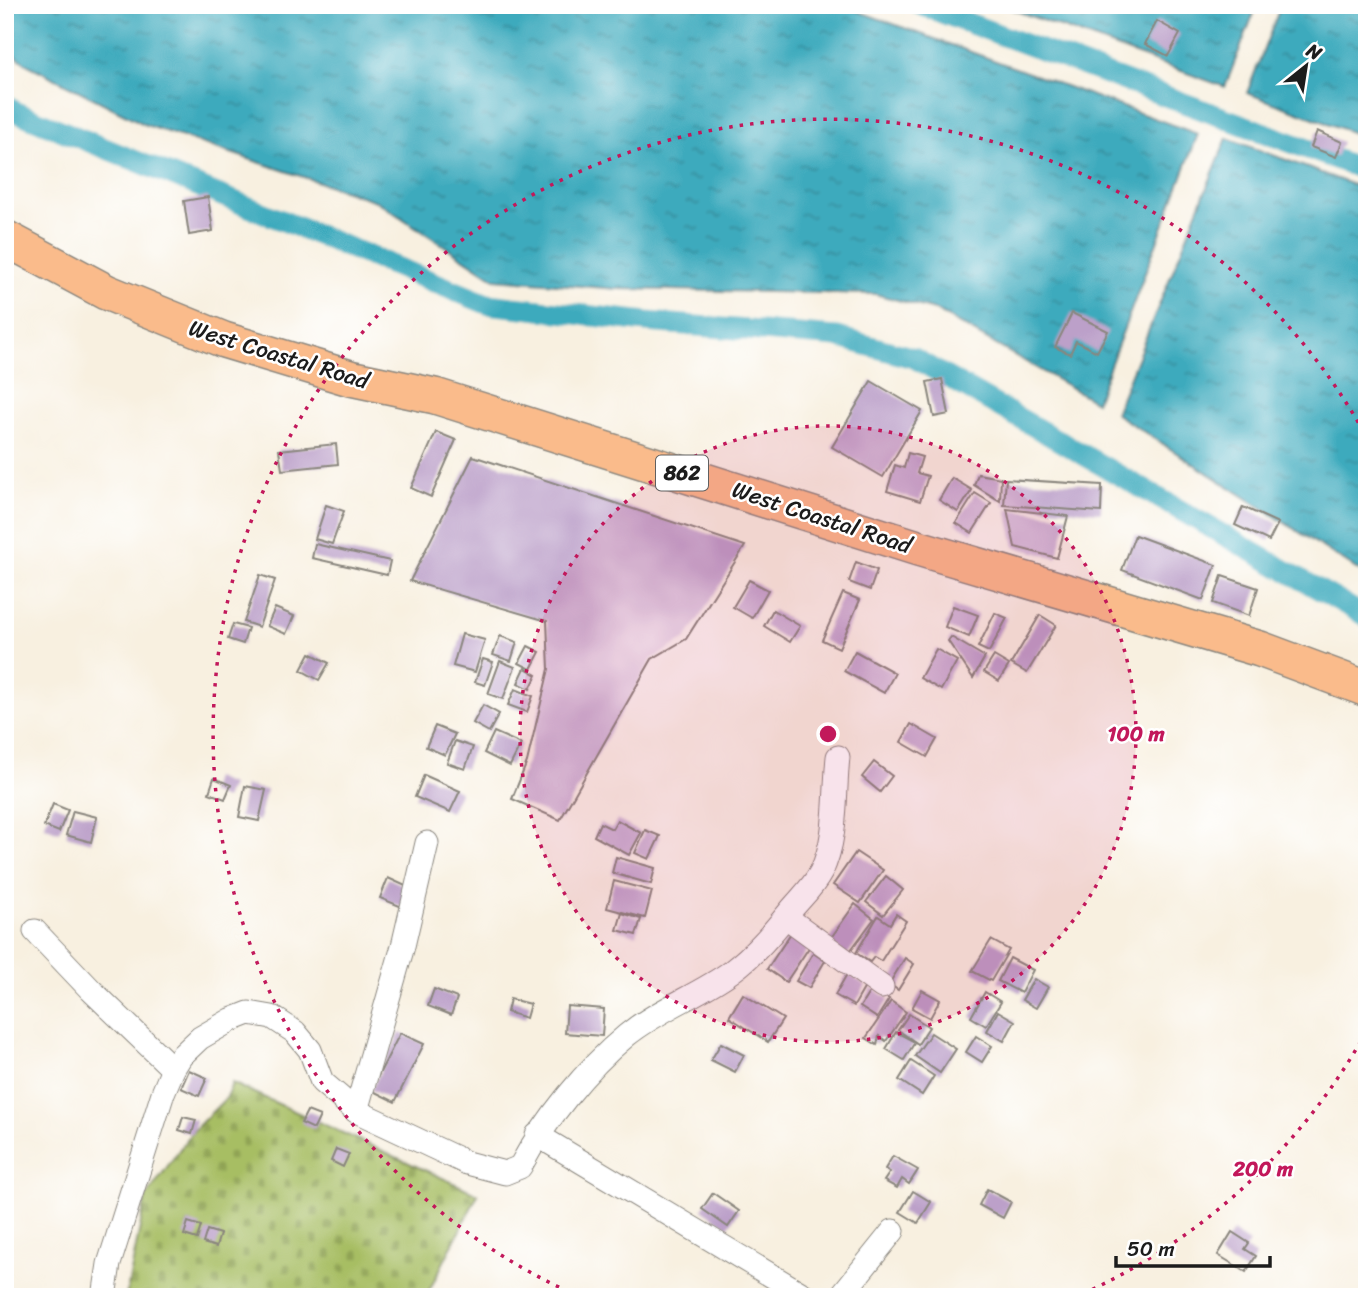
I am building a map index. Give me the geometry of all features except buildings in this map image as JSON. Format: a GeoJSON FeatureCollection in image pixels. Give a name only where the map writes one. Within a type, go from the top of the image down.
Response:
{"type":"FeatureCollection","features":[{"type":"Feature","properties":{"kind":"main road","name":"West Coastal Road"},"geometry":{"type":"LineString","coordinates":[[5,238],[106,292],[224,340],[350,378],[435,396],[918,548],[1260,649],[1367,689]]}},
{"type":"Feature","properties":{"kind":"street"},"geometry":{"type":"LineString","coordinates":[[104,1297],[109,1264],[173,1069],[181,1056],[200,1038],[249,1013],[272,1017],[295,1032],[310,1050],[322,1082],[356,1111],[467,1163],[505,1173],[520,1167],[537,1135],[586,1076],[627,1035],[663,1010],[731,971],[765,942],[811,887],[821,872],[828,852],[838,757]]}},
{"type":"Feature","properties":{"kind":"street"},"geometry":{"type":"LineString","coordinates":[[356,1111],[403,946],[427,843]]}},
{"type":"Feature","properties":{"kind":"street"},"geometry":{"type":"LineString","coordinates":[[786,917],[882,987]]}},
{"type":"Feature","properties":{"kind":"street"},"geometry":{"type":"LineString","coordinates":[[35,931],[91,990],[173,1069]]}},
{"type":"Feature","properties":{"kind":"street"},"geometry":{"type":"LineString","coordinates":[[537,1135],[807,1297]]}},
{"type":"Feature","properties":{"kind":"street"},"geometry":{"type":"LineString","coordinates":[[840,1297],[893,1231]]}},
{"type":"Feature","properties":{"kind":"green space"},"geometry":{"type":"Polygon","coordinates":[[[232,1083],[478,1194],[426,1297],[126,1297],[146,1197],[192,1132],[227,1097],[232,1083]]]}},
{"type":"Feature","properties":{"kind":"water"},"geometry":{"type":"Polygon","coordinates":[[[5,5],[841,5],[1198,134],[1096,402],[935,310],[875,294],[618,289],[495,279],[376,201],[146,125],[28,65],[5,48],[5,5]]]}},
{"type":"Feature","properties":{"kind":"water"},"geometry":{"type":"Polygon","coordinates":[[[1000,5],[1257,5],[1225,87],[1000,5]]]}},
{"type":"Feature","properties":{"kind":"water"},"geometry":{"type":"Polygon","coordinates":[[[1281,5],[1367,5],[1367,138],[1247,93],[1281,5]]]}},
{"type":"Feature","properties":{"kind":"water"},"geometry":{"type":"Polygon","coordinates":[[[1227,138],[1367,190],[1367,576],[1115,413],[1227,138]]]}},
{"type":"Feature","properties":{"kind":"waterway"},"geometry":{"type":"LineString","coordinates":[[920,5],[1367,171]]}},
{"type":"Feature","properties":{"kind":"waterway"},"geometry":{"type":"LineString","coordinates":[[5,104],[16,112],[487,304],[647,322],[837,337],[914,358],[1367,617]]}}]}
